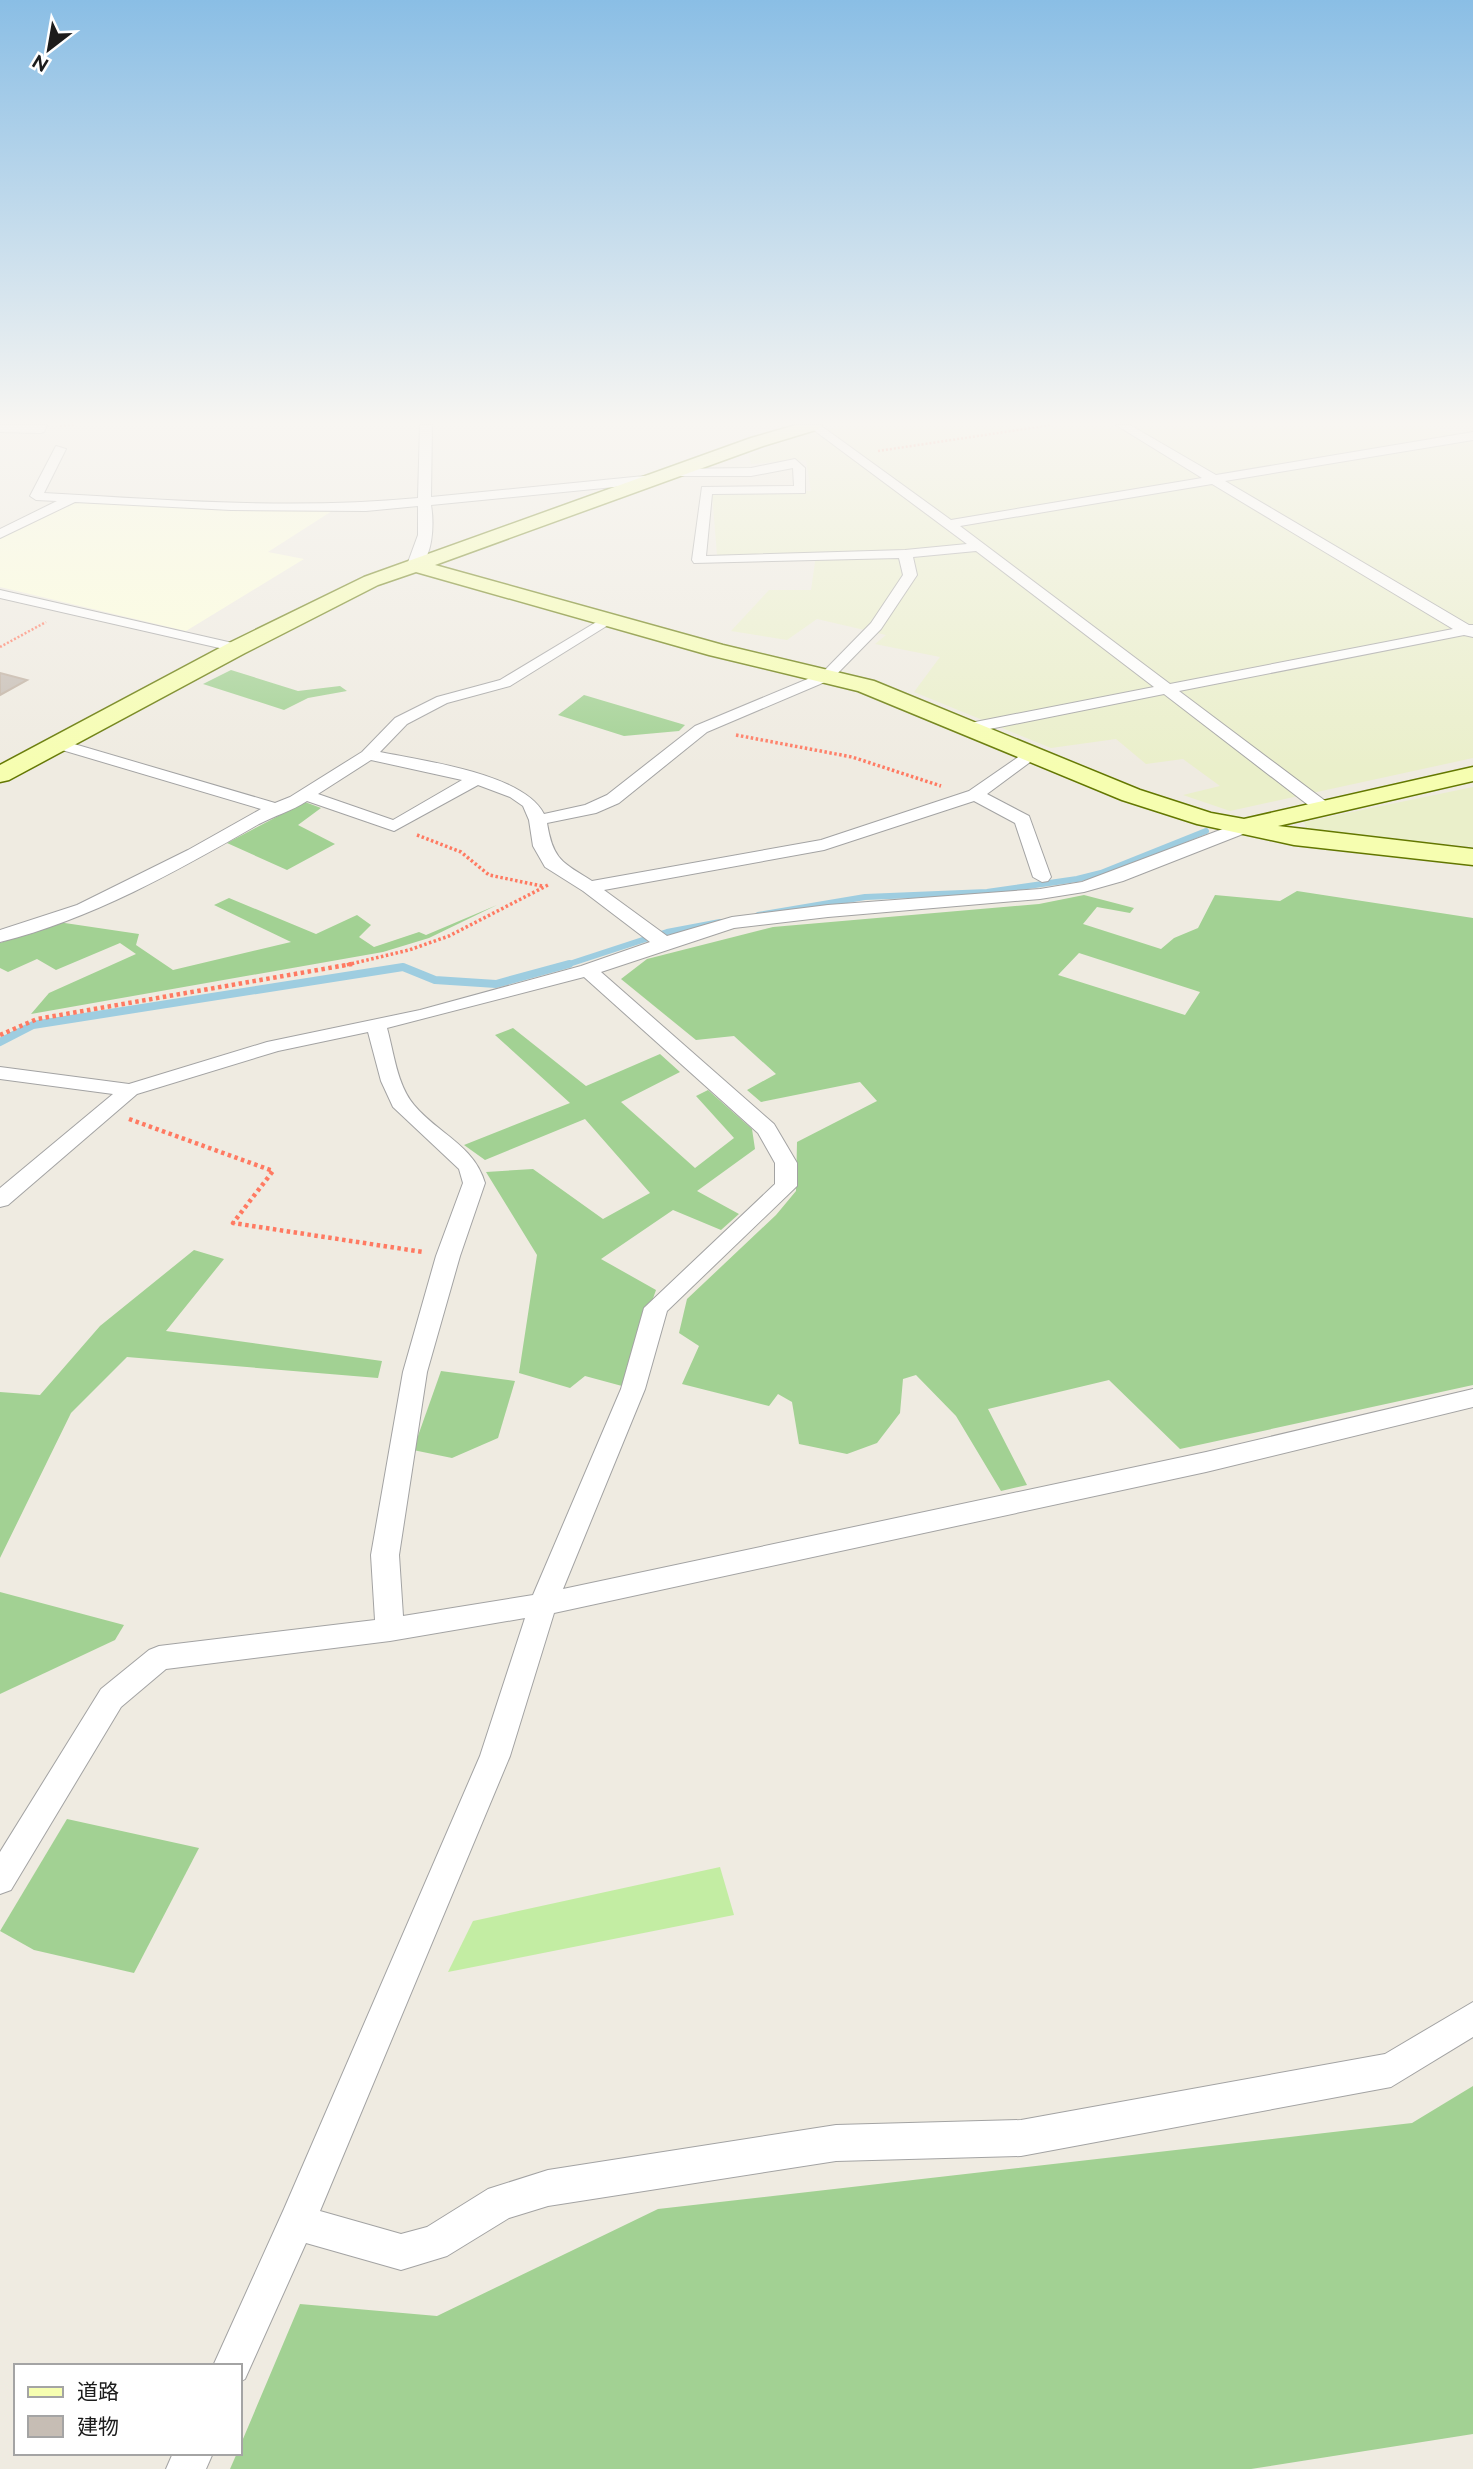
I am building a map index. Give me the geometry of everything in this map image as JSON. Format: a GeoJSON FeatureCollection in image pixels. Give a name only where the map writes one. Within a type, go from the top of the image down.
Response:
{"type":"FeatureCollection","features":[{"type":"Feature","properties":{"kind":"street"},"geometry":{"type":"LineString","coordinates":[[414,565],[419,557],[422,540]]}},
{"type":"Feature","properties":{"kind":"street"},"geometry":{"type":"LineString","coordinates":[[0,775],[338,596],[483,540]]}},
{"type":"Feature","properties":{"kind":"street"},"geometry":{"type":"LineString","coordinates":[[701,540],[699,560],[905,554],[976,547]]}},
{"type":"Feature","properties":{"kind":"street"},"geometry":{"type":"LineString","coordinates":[[968,540],[1322,807]]}},
{"type":"Feature","properties":{"kind":"street"},"geometry":{"type":"LineString","coordinates":[[1317,540],[1471,631]]}},
{"type":"Feature","properties":{"kind":"street"},"geometry":{"type":"LineString","coordinates":[[538,820],[590,809],[613,799],[701,729],[827,676],[876,626],[910,575],[905,554]]}},
{"type":"Feature","properties":{"kind":"street"},"geometry":{"type":"LineString","coordinates":[[414,565],[717,650],[827,676],[904,700],[1130,795],[1242,828],[1294,837],[1473,857]]}},
{"type":"Feature","properties":{"kind":"street"},"geometry":{"type":"LineString","coordinates":[[0,594],[237,648]]}},
{"type":"Feature","properties":{"kind":"street"},"geometry":{"type":"LineString","coordinates":[[0,936],[23,926],[83,909],[194,854],[275,808],[305,795],[368,755],[401,721],[442,700],[505,683],[608,619]]}},
{"type":"Feature","properties":{"kind":"street"},"geometry":{"type":"LineString","coordinates":[[970,728],[1471,631]]}},
{"type":"Feature","properties":{"kind":"street"},"geometry":{"type":"LineString","coordinates":[[58,744],[275,808]]}},
{"type":"Feature","properties":{"kind":"street"},"geometry":{"type":"LineString","coordinates":[[581,883],[824,845],[975,795],[1033,754]]}},
{"type":"Feature","properties":{"kind":"street"},"geometry":{"type":"LineString","coordinates":[[368,755],[477,779],[513,792],[527,801],[538,820],[542,846],[551,863],[657,937]]}},
{"type":"Feature","properties":{"kind":"street"},"geometry":{"type":"LineString","coordinates":[[0,1200],[131,1090],[274,1046],[376,1026],[588,970],[657,937],[732,923],[828,911],[1040,894],[1084,887],[1117,877],[1242,828],[1322,807],[1473,774]]}},
{"type":"Feature","properties":{"kind":"street"},"geometry":{"type":"LineString","coordinates":[[305,795],[394,825],[477,779]]}},
{"type":"Feature","properties":{"kind":"street"},"geometry":{"type":"LineString","coordinates":[[975,795],[1023,820],[1042,877]]}},
{"type":"Feature","properties":{"kind":"street"},"geometry":{"type":"LineString","coordinates":[[233,2364],[297,2222],[495,1756],[543,1604],[633,1389],[656,1308],[786,1186],[786,1163],[766,1129],[588,970]]}},
{"type":"Feature","properties":{"kind":"street"},"geometry":{"type":"LineString","coordinates":[[376,1026],[391,1081],[404,1107],[468,1166],[474,1183],[448,1256],[415,1372],[386,1555],[390,1630]]}},
{"type":"Feature","properties":{"kind":"street"},"geometry":{"type":"LineString","coordinates":[[0,1073],[131,1090]]}},
{"type":"Feature","properties":{"kind":"street"},"geometry":{"type":"LineString","coordinates":[[0,1880],[111,1698],[159,1658],[390,1630],[543,1604],[1206,1462],[1473,1398]]}},
{"type":"Feature","properties":{"kind":"street"},"geometry":{"type":"LineString","coordinates":[[297,2222],[401,2252],[434,2243],[501,2202],[548,2188],[836,2143],[1021,2138],[1391,2070],[1473,2018]]}},
{"type":"Feature","properties":{"kind":"path"},"geometry":{"type":"LineString","coordinates":[[0,647],[69,610]]}},
{"type":"Feature","properties":{"kind":"path"},"geometry":{"type":"LineString","coordinates":[[701,729],[852,757],[975,795]]}},
{"type":"Feature","properties":{"kind":"path"},"geometry":{"type":"LineString","coordinates":[[394,825],[461,852],[489,875],[544,887],[581,883]]}},
{"type":"Feature","properties":{"kind":"path"},"geometry":{"type":"LineString","coordinates":[[0,1035],[37,1019],[353,964],[397,953],[464,931],[544,887]]}},
{"type":"Feature","properties":{"kind":"path"},"geometry":{"type":"LineString","coordinates":[[106,1111],[273,1171],[233,1223],[448,1256]]}},
{"type":"Feature","properties":{"kind":"shaded area"},"geometry":{"type":"Polygon","coordinates":[[[0,540],[286,540],[268,552],[304,559],[186,631],[0,587],[0,540]]]}},
{"type":"Feature","properties":{"kind":"shaded area"},"geometry":{"type":"Polygon","coordinates":[[[716,540],[1473,540],[1473,758],[1230,811],[1183,795],[1220,786],[1183,759],[1146,764],[1116,739],[1051,748],[914,692],[940,657],[875,644],[886,635],[817,619],[787,640],[731,631],[769,590],[811,590],[816,555],[717,555],[716,540]]]}},
{"type":"Feature","properties":{"kind":"shaded area"},"geometry":{"type":"Polygon","coordinates":[[[1473,787],[1473,847],[1307,830],[1304,822],[1473,787]]]}},
{"type":"Feature","properties":{"kind":"green space"},"geometry":{"type":"Polygon","coordinates":[[[231,670],[298,691],[340,686],[347,691],[308,698],[284,710],[203,684],[231,670]]]}},
{"type":"Feature","properties":{"kind":"green space"},"geometry":{"type":"Polygon","coordinates":[[[584,695],[685,725],[679,731],[624,736],[558,715],[584,695]]]}},
{"type":"Feature","properties":{"kind":"green space"},"geometry":{"type":"Polygon","coordinates":[[[305,802],[321,808],[298,825],[335,844],[287,870],[227,843],[305,802]]]}},
{"type":"Feature","properties":{"kind":"green space"},"geometry":{"type":"Polygon","coordinates":[[[1297,891],[1473,918],[1473,1385],[1180,1449],[1109,1380],[988,1409],[1027,1485],[1001,1491],[956,1416],[916,1375],[903,1379],[900,1413],[877,1443],[847,1454],[799,1444],[792,1402],[778,1394],[769,1406],[682,1384],[699,1346],[679,1333],[687,1299],[776,1215],[796,1191],[797,1142],[877,1101],[860,1082],[761,1102],[747,1090],[776,1074],[734,1036],[696,1040],[621,979],[647,959],[773,927],[1039,904],[1084,895],[1134,908],[1130,913],[1097,907],[1083,924],[1161,949],[1174,938],[1198,928],[1215,895],[1280,901],[1297,891]],[[1079,953],[1058,975],[1185,1015],[1200,992],[1079,953]]]}},
{"type":"Feature","properties":{"kind":"green space"},"geometry":{"type":"Polygon","coordinates":[[[229,898],[316,934],[357,915],[371,925],[359,937],[374,947],[419,932],[426,935],[497,905],[429,938],[383,952],[31,1014],[49,993],[136,954],[120,943],[56,970],[37,959],[8,972],[0,968],[0,943],[58,922],[139,934],[136,945],[173,970],[291,942],[214,905],[229,898]]]}},
{"type":"Feature","properties":{"kind":"green space"},"geometry":{"type":"Polygon","coordinates":[[[513,1028],[586,1086],[660,1054],[680,1072],[621,1102],[695,1168],[734,1138],[696,1096],[708,1090],[752,1129],[755,1149],[697,1191],[739,1214],[721,1230],[673,1210],[601,1259],[656,1290],[622,1386],[585,1376],[570,1388],[519,1373],[537,1255],[486,1172],[533,1169],[603,1219],[650,1193],[585,1119],[485,1160],[464,1145],[570,1103],[495,1035],[513,1028]]]}},
{"type":"Feature","properties":{"kind":"green space"},"geometry":{"type":"Polygon","coordinates":[[[194,1250],[224,1259],[166,1331],[382,1361],[378,1378],[127,1357],[71,1413],[0,1558],[0,1392],[40,1395],[100,1326],[194,1250]]]}},
{"type":"Feature","properties":{"kind":"green space"},"geometry":{"type":"Polygon","coordinates":[[[441,1371],[515,1381],[498,1438],[452,1458],[413,1450],[441,1371]]]}},
{"type":"Feature","properties":{"kind":"green space"},"geometry":{"type":"Polygon","coordinates":[[[0,1592],[124,1625],[115,1640],[0,1694],[0,1592]]]}},
{"type":"Feature","properties":{"kind":"green space"},"geometry":{"type":"Polygon","coordinates":[[[67,1819],[199,1848],[134,1973],[34,1950],[0,1931],[67,1819]]]}},
{"type":"Feature","properties":{"kind":"green space"},"geometry":{"type":"Polygon","coordinates":[[[720,1867],[734,1915],[448,1972],[473,1921],[720,1867]]]}},
{"type":"Feature","properties":{"kind":"green space"},"geometry":{"type":"Polygon","coordinates":[[[1473,2086],[1473,2434],[1251,2469],[230,2469],[236,2455],[242,2455],[242,2441],[300,2304],[437,2316],[658,2209],[1412,2123],[1473,2086]]]}},
{"type":"Feature","properties":{"kind":"building"},"geometry":{"type":"Polygon","coordinates":[[[0,673],[27,680],[0,695],[0,673]]]}},
{"type":"Feature","properties":{"kind":"waterway"},"geometry":{"type":"LineString","coordinates":[[758,915],[865,897],[987,892],[1077,879],[1101,873],[1206,831]]}},
{"type":"Feature","properties":{"kind":"waterway"},"geometry":{"type":"LineString","coordinates":[[563,966],[667,932],[720,922]]}},
{"type":"Feature","properties":{"kind":"waterway"},"geometry":{"type":"LineString","coordinates":[[0,1042],[33,1025],[403,967],[435,980],[496,984],[569,964]]}}]}
